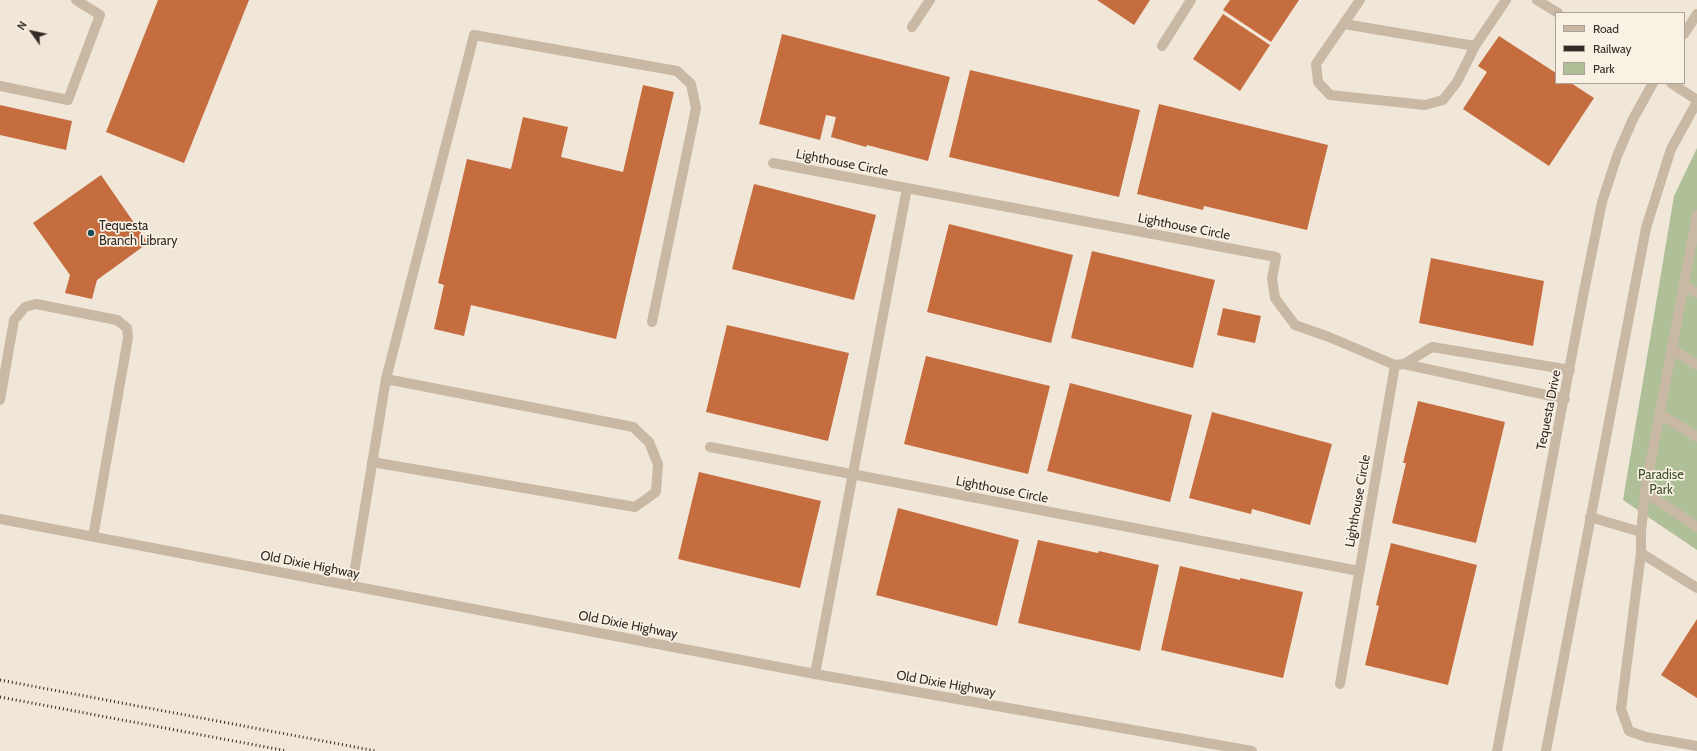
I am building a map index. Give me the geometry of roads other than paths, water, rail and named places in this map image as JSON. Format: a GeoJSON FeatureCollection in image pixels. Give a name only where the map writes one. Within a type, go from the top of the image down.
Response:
{"type":"FeatureCollection","features":[{"type":"Feature","properties":{"kind":"street"},"geometry":{"type":"LineString","coordinates":[[0,86],[68,100],[100,15],[76,0]]}},
{"type":"Feature","properties":{"kind":"street"},"geometry":{"type":"LineString","coordinates":[[912,27],[930,0]]}},
{"type":"Feature","properties":{"kind":"street"},"geometry":{"type":"LineString","coordinates":[[1162,46],[1191,0]]}},
{"type":"Feature","properties":{"kind":"street"},"geometry":{"type":"LineString","coordinates":[[1360,0],[1316,64],[1318,82],[1330,95],[1425,105],[1443,100],[1457,82],[1475,46],[1506,0]]}},
{"type":"Feature","properties":{"kind":"street"},"geometry":{"type":"LineString","coordinates":[[1537,0],[1556,12]]}},
{"type":"Feature","properties":{"kind":"street"},"geometry":{"type":"LineString","coordinates":[[1685,32],[1697,14]]}},
{"type":"Feature","properties":{"kind":"street"},"geometry":{"type":"LineString","coordinates":[[1344,24],[1475,46]]}},
{"type":"Feature","properties":{"kind":"street"},"geometry":{"type":"LineString","coordinates":[[352,586],[386,379],[474,35],[677,71],[690,84],[696,108],[652,322]]}},
{"type":"Feature","properties":{"kind":"street","name":"Tequesta Drive"},"geometry":{"type":"LineString","coordinates":[[1497,751],[1602,202],[1617,156],[1630,126],[1652,84]]}},
{"type":"Feature","properties":{"kind":"street"},"geometry":{"type":"LineString","coordinates":[[1546,751],[1646,228],[1671,149],[1697,101],[1672,84]]}},
{"type":"Feature","properties":{"kind":"street","name":"Lighthouse Circle"},"geometry":{"type":"LineString","coordinates":[[773,163],[1276,257],[1272,279],[1275,298],[1295,325],[1400,364],[1565,399]]}},
{"type":"Feature","properties":{"kind":"street"},"geometry":{"type":"LineString","coordinates":[[815,674],[907,188]]}},
{"type":"Feature","properties":{"kind":"street"},"geometry":{"type":"LineString","coordinates":[[1697,215],[1645,492],[1641,532],[1641,553],[1621,709],[1629,731],[1646,737],[1697,746]]}},
{"type":"Feature","properties":{"kind":"street"},"geometry":{"type":"LineString","coordinates":[[1684,285],[1697,293]]}},
{"type":"Feature","properties":{"kind":"street"},"geometry":{"type":"LineString","coordinates":[[0,400],[14,320],[25,307],[36,304],[117,320],[126,328],[128,338],[93,537]]}},
{"type":"Feature","properties":{"kind":"street"},"geometry":{"type":"LineString","coordinates":[[1400,364],[1432,347],[1570,370]]}},
{"type":"Feature","properties":{"kind":"street"},"geometry":{"type":"LineString","coordinates":[[1672,349],[1697,366]]}},
{"type":"Feature","properties":{"kind":"street","name":"Lighthouse Circle"},"geometry":{"type":"LineString","coordinates":[[1340,684],[1359,571],[1400,364]]}},
{"type":"Feature","properties":{"kind":"street"},"geometry":{"type":"LineString","coordinates":[[372,462],[634,507],[656,492],[658,464],[649,442],[633,427],[386,379]]}},
{"type":"Feature","properties":{"kind":"street"},"geometry":{"type":"LineString","coordinates":[[1660,414],[1697,437]]}},
{"type":"Feature","properties":{"kind":"street","name":"Lighthouse Circle"},"geometry":{"type":"LineString","coordinates":[[710,447],[1359,571]]}},
{"type":"Feature","properties":{"kind":"street"},"geometry":{"type":"LineString","coordinates":[[1645,492],[1697,527]]}},
{"type":"Feature","properties":{"kind":"street"},"geometry":{"type":"LineString","coordinates":[[1590,517],[1641,532]]}},
{"type":"Feature","properties":{"kind":"street","name":"Old Dixie Highway"},"geometry":{"type":"LineString","coordinates":[[0,519],[815,674],[1252,751]]}},
{"type":"Feature","properties":{"kind":"street"},"geometry":{"type":"LineString","coordinates":[[1641,553],[1697,588]]}},
{"type":"Feature","properties":{"kind":"railway"},"geometry":{"type":"LineString","coordinates":[[0,680],[376,751]]}},
{"type":"Feature","properties":{"kind":"railway"},"geometry":{"type":"LineString","coordinates":[[0,697],[287,751]]}},
{"type":"Feature","properties":{"kind":"place","name":"Tequesta Branch Library"},"geometry":{"type":"Point","coordinates":[91,233]}},
{"type":"Feature","properties":{"kind":"park label","name":"Paradise Park"},"geometry":{"type":"Point","coordinates":[1661,482]}}]}
